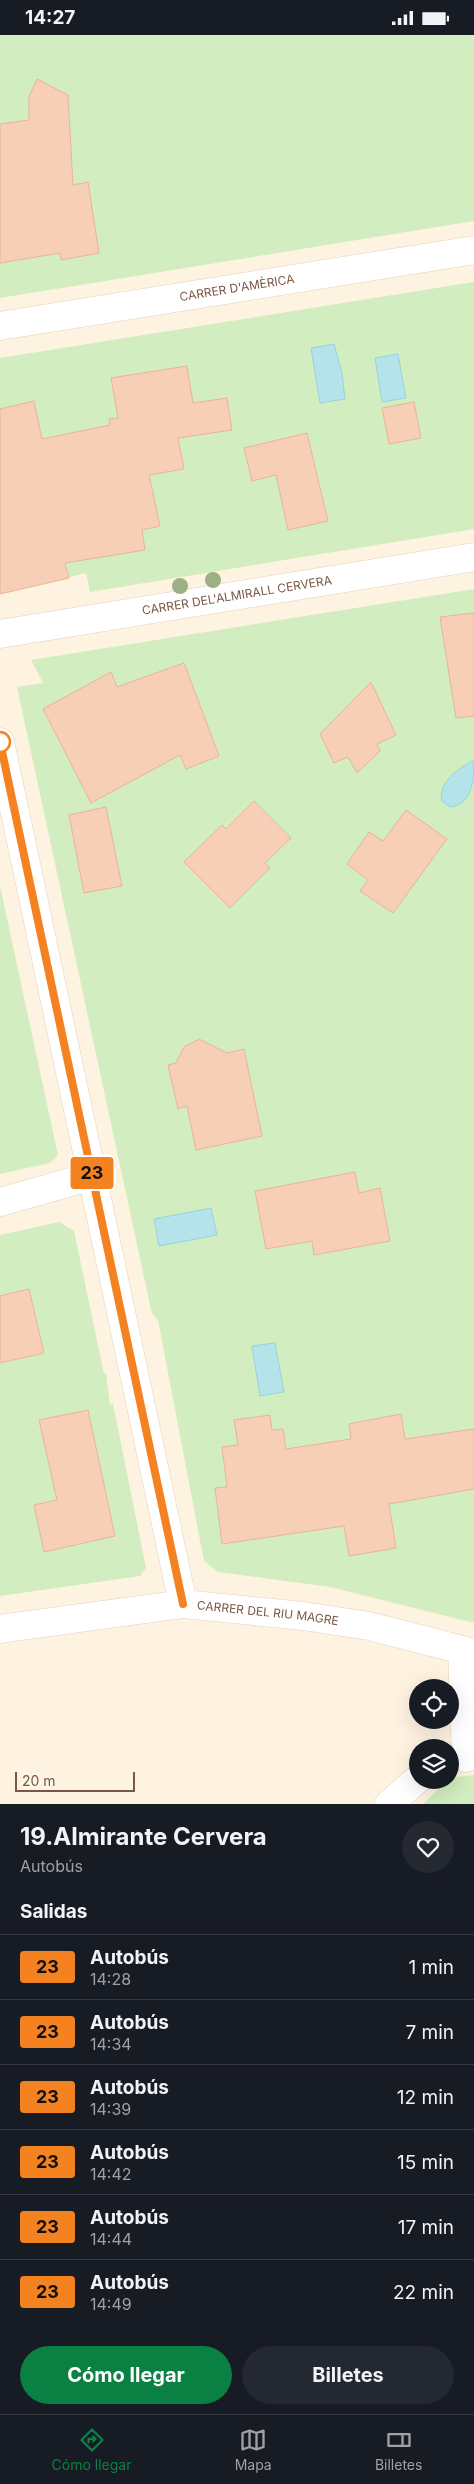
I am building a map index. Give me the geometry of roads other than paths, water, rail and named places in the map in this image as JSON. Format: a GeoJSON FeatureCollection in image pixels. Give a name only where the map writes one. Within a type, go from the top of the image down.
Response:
{"type":"FeatureCollection","features":[{"type":"Feature","properties":{"kind":"street","name":"CARRER D'AMÈRICA"},"geometry":{"type":"LineString","coordinates":[[0,326],[474,249]]}},
{"type":"Feature","properties":{"kind":"street","name":"CARRER DEL'ALMIRALL CERVERA"},"geometry":{"type":"LineString","coordinates":[[0,634],[474,557]]}},
{"type":"Feature","properties":{"kind":"street"},"geometry":{"type":"LineString","coordinates":[[0,742],[183,1604]]}},
{"type":"Feature","properties":{"kind":"street"},"geometry":{"type":"LineString","coordinates":[[0,1202],[92,1176]]}},
{"type":"Feature","properties":{"kind":"street","name":"CARRER DEL RIU MAGRE"},"geometry":{"type":"LineString","coordinates":[[0,1629],[183,1604],[303,1616],[369,1627],[468,1652]]}},
{"type":"Feature","properties":{"kind":"street"},"geometry":{"type":"LineString","coordinates":[[463,1758],[468,1652]]}},
{"type":"Feature","properties":{"kind":"street"},"geometry":{"type":"LineString","coordinates":[[389,1804],[409,1787]]}},
{"type":"Feature","properties":{"kind":"water"},"geometry":{"type":"Polygon","coordinates":[[[334,344],[342,373],[345,399],[320,403],[311,348],[334,344]]]}},
{"type":"Feature","properties":{"kind":"water"},"geometry":{"type":"Polygon","coordinates":[[[398,354],[406,398],[382,402],[375,358],[398,354]]]}},
{"type":"Feature","properties":{"kind":"water"},"geometry":{"type":"Polygon","coordinates":[[[474,760],[471,790],[468,796],[458,805],[450,807],[442,801],[441,794],[446,782],[462,767],[474,760]]]}},
{"type":"Feature","properties":{"kind":"water"},"geometry":{"type":"Polygon","coordinates":[[[211,1208],[217,1235],[159,1246],[154,1219],[211,1208]]]}},
{"type":"Feature","properties":{"kind":"water"},"geometry":{"type":"Polygon","coordinates":[[[275,1343],[284,1392],[260,1396],[252,1346],[275,1343]]]}}]}
